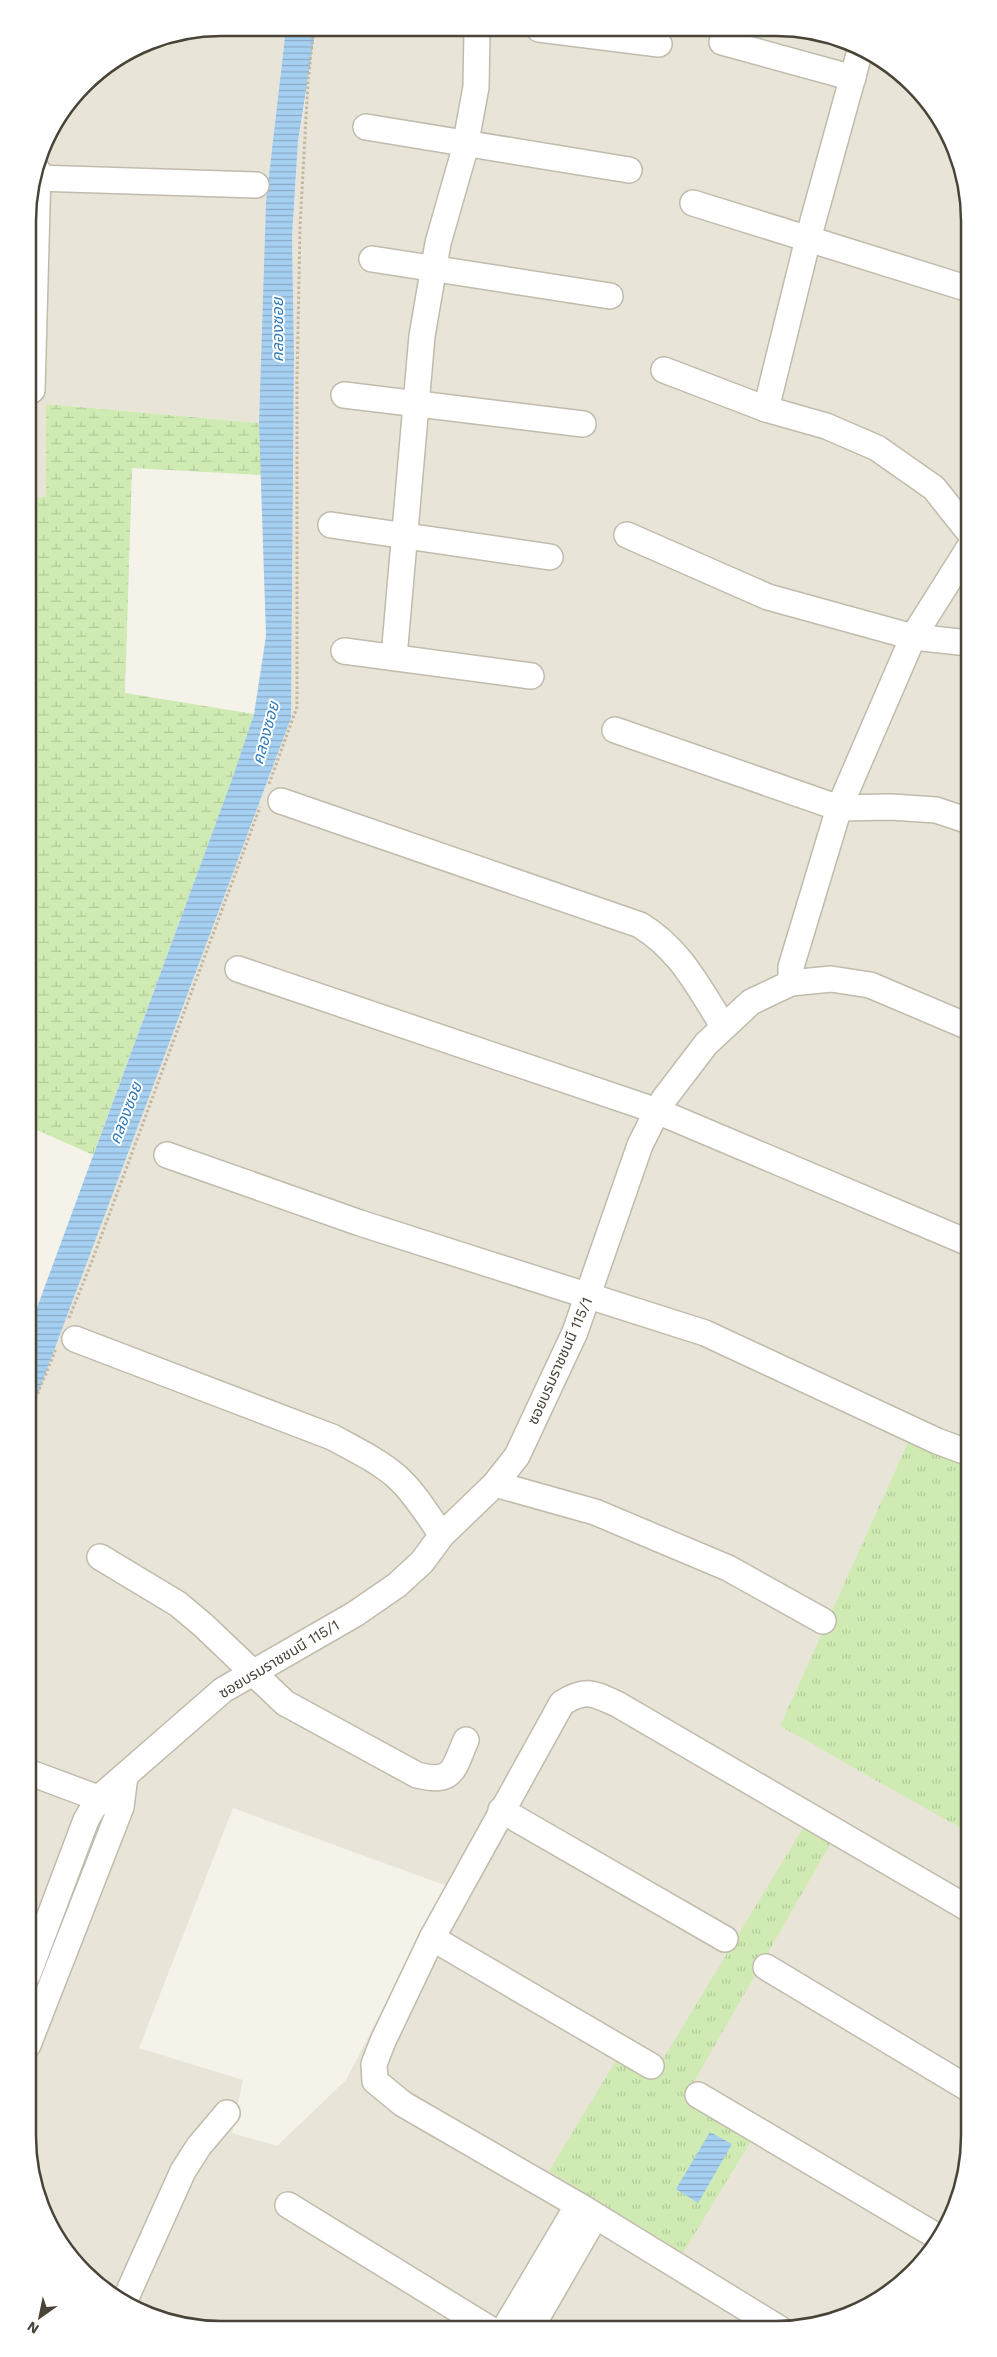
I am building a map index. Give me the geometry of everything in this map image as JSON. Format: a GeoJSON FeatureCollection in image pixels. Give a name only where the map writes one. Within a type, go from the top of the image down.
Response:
{"type":"FeatureCollection","features":[{"type":"Feature","properties":{"kind":"street"},"geometry":{"type":"LineString","coordinates":[[394,657],[422,336],[438,243],[466,144],[476,88],[480,36]]}},
{"type":"Feature","properties":{"kind":"street"},"geometry":{"type":"LineString","coordinates":[[630,36],[659,44]]}},
{"type":"Feature","properties":{"kind":"street"},"geometry":{"type":"LineString","coordinates":[[722,42],[853,78]]}},
{"type":"Feature","properties":{"kind":"street"},"geometry":{"type":"LineString","coordinates":[[766,409],[808,239],[859,55]]}},
{"type":"Feature","properties":{"kind":"street"},"geometry":{"type":"LineString","coordinates":[[366,127],[629,170]]}},
{"type":"Feature","properties":{"kind":"street"},"geometry":{"type":"LineString","coordinates":[[42,175],[256,185]]}},
{"type":"Feature","properties":{"kind":"street"},"geometry":{"type":"LineString","coordinates":[[693,203],[961,286]]}},
{"type":"Feature","properties":{"kind":"street"},"geometry":{"type":"LineString","coordinates":[[372,259],[610,296]]}},
{"type":"Feature","properties":{"kind":"street"},"geometry":{"type":"LineString","coordinates":[[664,370],[766,409],[826,426],[877,448],[934,488],[961,522]]}},
{"type":"Feature","properties":{"kind":"street"},"geometry":{"type":"LineString","coordinates":[[344,395],[583,424]]}},
{"type":"Feature","properties":{"kind":"street"},"geometry":{"type":"LineString","coordinates":[[331,525],[550,557]]}},
{"type":"Feature","properties":{"kind":"street"},"geometry":{"type":"LineString","coordinates":[[627,535],[768,596],[913,637],[961,642]]}},
{"type":"Feature","properties":{"kind":"street"},"geometry":{"type":"LineString","coordinates":[[791,983],[791,967],[839,808],[913,637],[961,559]]}},
{"type":"Feature","properties":{"kind":"street"},"geometry":{"type":"LineString","coordinates":[[344,651],[531,676]]}},
{"type":"Feature","properties":{"kind":"street"},"geometry":{"type":"LineString","coordinates":[[615,730],[839,808],[891,807],[936,810],[961,818]]}},
{"type":"Feature","properties":{"kind":"street"},"geometry":{"type":"LineString","coordinates":[[270,797],[640,925],[660,937],[677,954],[724,1027]]}},
{"type":"Feature","properties":{"kind":"street"},"geometry":{"type":"LineString","coordinates":[[238,969],[657,1112],[961,1241]]}},
{"type":"Feature","properties":{"kind":"street","name":"ซอยบรมราชชนนี 115/1"},"geometry":{"type":"LineString","coordinates":[[36,2023],[78,1913],[110,1802],[125,1776],[222,1690],[355,1614],[397,1585],[422,1562],[442,1535],[494,1484],[517,1456],[575,1332],[640,1145],[664,1099],[706,1044],[750,1002],[791,983],[831,979],[870,985],[961,1024]]}},
{"type":"Feature","properties":{"kind":"street"},"geometry":{"type":"LineString","coordinates":[[167,1155],[360,1222],[705,1333],[928,1437],[961,1450]]}},
{"type":"Feature","properties":{"kind":"street"},"geometry":{"type":"LineString","coordinates":[[66,1336],[332,1438],[357,1451],[397,1477],[442,1535]]}},
{"type":"Feature","properties":{"kind":"street"},"geometry":{"type":"LineString","coordinates":[[494,1484],[595,1512],[728,1568],[823,1621]]}},
{"type":"Feature","properties":{"kind":"street"},"geometry":{"type":"LineString","coordinates":[[100,1557],[178,1604],[203,1625],[284,1702],[417,1775],[432,1779],[446,1777],[453,1770],[466,1740]]}},
{"type":"Feature","properties":{"kind":"street"},"geometry":{"type":"LineString","coordinates":[[767,2321],[587,2211],[403,2104],[375,2081],[374,2064],[383,2041],[432,1938],[501,1810],[562,1703],[578,1693],[593,1693],[617,1704],[961,1904]]}},
{"type":"Feature","properties":{"kind":"street"},"geometry":{"type":"LineString","coordinates":[[36,1775],[110,1802]]}},
{"type":"Feature","properties":{"kind":"street","name":"ซอยบรมราชชนนี 115/1"},"geometry":{"type":"LineString","coordinates":[[36,1952],[86,1820],[110,1802]]}},
{"type":"Feature","properties":{"kind":"street"},"geometry":{"type":"LineString","coordinates":[[501,1810],[725,1939]]}},
{"type":"Feature","properties":{"kind":"street"},"geometry":{"type":"LineString","coordinates":[[54,1904],[78,1913]]}},
{"type":"Feature","properties":{"kind":"street"},"geometry":{"type":"LineString","coordinates":[[432,1938],[651,2066]]}},
{"type":"Feature","properties":{"kind":"street"},"geometry":{"type":"LineString","coordinates":[[766,1967],[961,2084]]}},
{"type":"Feature","properties":{"kind":"street"},"geometry":{"type":"LineString","coordinates":[[698,2095],[932,2235]]}},
{"type":"Feature","properties":{"kind":"street"},"geometry":{"type":"LineString","coordinates":[[127,2295],[183,2171],[199,2146],[227,2114]]}},
{"type":"Feature","properties":{"kind":"street"},"geometry":{"type":"LineString","coordinates":[[288,2205],[477,2321]]}},
{"type":"Feature","properties":{"kind":"street"},"geometry":{"type":"LineString","coordinates":[[510,2321],[587,2211]]}},
{"type":"Feature","properties":{"kind":"street"},"geometry":{"type":"LineString","coordinates":[[534,2321],[587,2211]]}},
{"type":"Feature","properties":{"kind":"path"},"geometry":{"type":"LineString","coordinates":[[36,1400],[66,1336],[92,1261],[270,797],[297,707],[297,380],[300,227],[308,82],[313,36]]}},
{"type":"Feature","properties":{"kind":"shaded area"},"geometry":{"type":"Polygon","coordinates":[[[285,36],[266,201],[259,423],[46,404],[46,498],[36,497],[36,221],[40,185],[55,139],[67,118],[90,90],[118,67],[150,50],[197,38],[285,36]]]}},
{"type":"Feature","properties":{"kind":"shaded area"},"geometry":{"type":"Polygon","coordinates":[[[316,36],[776,36],[812,40],[858,55],[879,67],[907,90],[930,118],[942,139],[954,173],[961,221],[961,1461],[908,1442],[780,1726],[961,1828],[961,2136],[957,2172],[951,2195],[942,2218],[930,2239],[907,2267],[879,2290],[847,2307],[824,2314],[776,2321],[221,2321],[197,2319],[150,2307],[118,2290],[99,2275],[67,2239],[50,2207],[43,2184],[36,2136],[36,1399],[291,718],[294,354],[292,236],[298,141],[316,36]],[[233,1808],[139,2048],[243,2080],[232,2133],[277,2146],[346,2080],[447,1886],[233,1808]]]}},
{"type":"Feature","properties":{"kind":"green space"},"geometry":{"type":"Polygon","coordinates":[[[46,404],[259,423],[261,475],[132,468],[125,693],[254,714],[231,782],[93,1155],[36,1130],[36,497],[46,497],[46,404]]]}},
{"type":"Feature","properties":{"kind":"green space"},"geometry":{"type":"Polygon","coordinates":[[[908,1442],[961,1461],[961,1828],[780,1726],[908,1442]]]}},
{"type":"Feature","properties":{"kind":"green space"},"geometry":{"type":"Polygon","coordinates":[[[806,1823],[833,1839],[684,2099],[751,2141],[683,2253],[549,2171],[617,2059],[651,2079],[806,1823]]]}},
{"type":"Feature","properties":{"kind":"water","name":"คลองซอย"},"geometry":{"type":"Polygon","coordinates":[[[285,36],[315,36],[298,141],[292,236],[294,354],[291,718],[36,1399],[36,1310],[231,782],[254,714],[266,636],[259,423],[266,201],[285,36]]]}},
{"type":"Feature","properties":{"kind":"water"},"geometry":{"type":"Polygon","coordinates":[[[710,2132],[732,2144],[698,2203],[676,2189],[710,2132]]]}}]}
